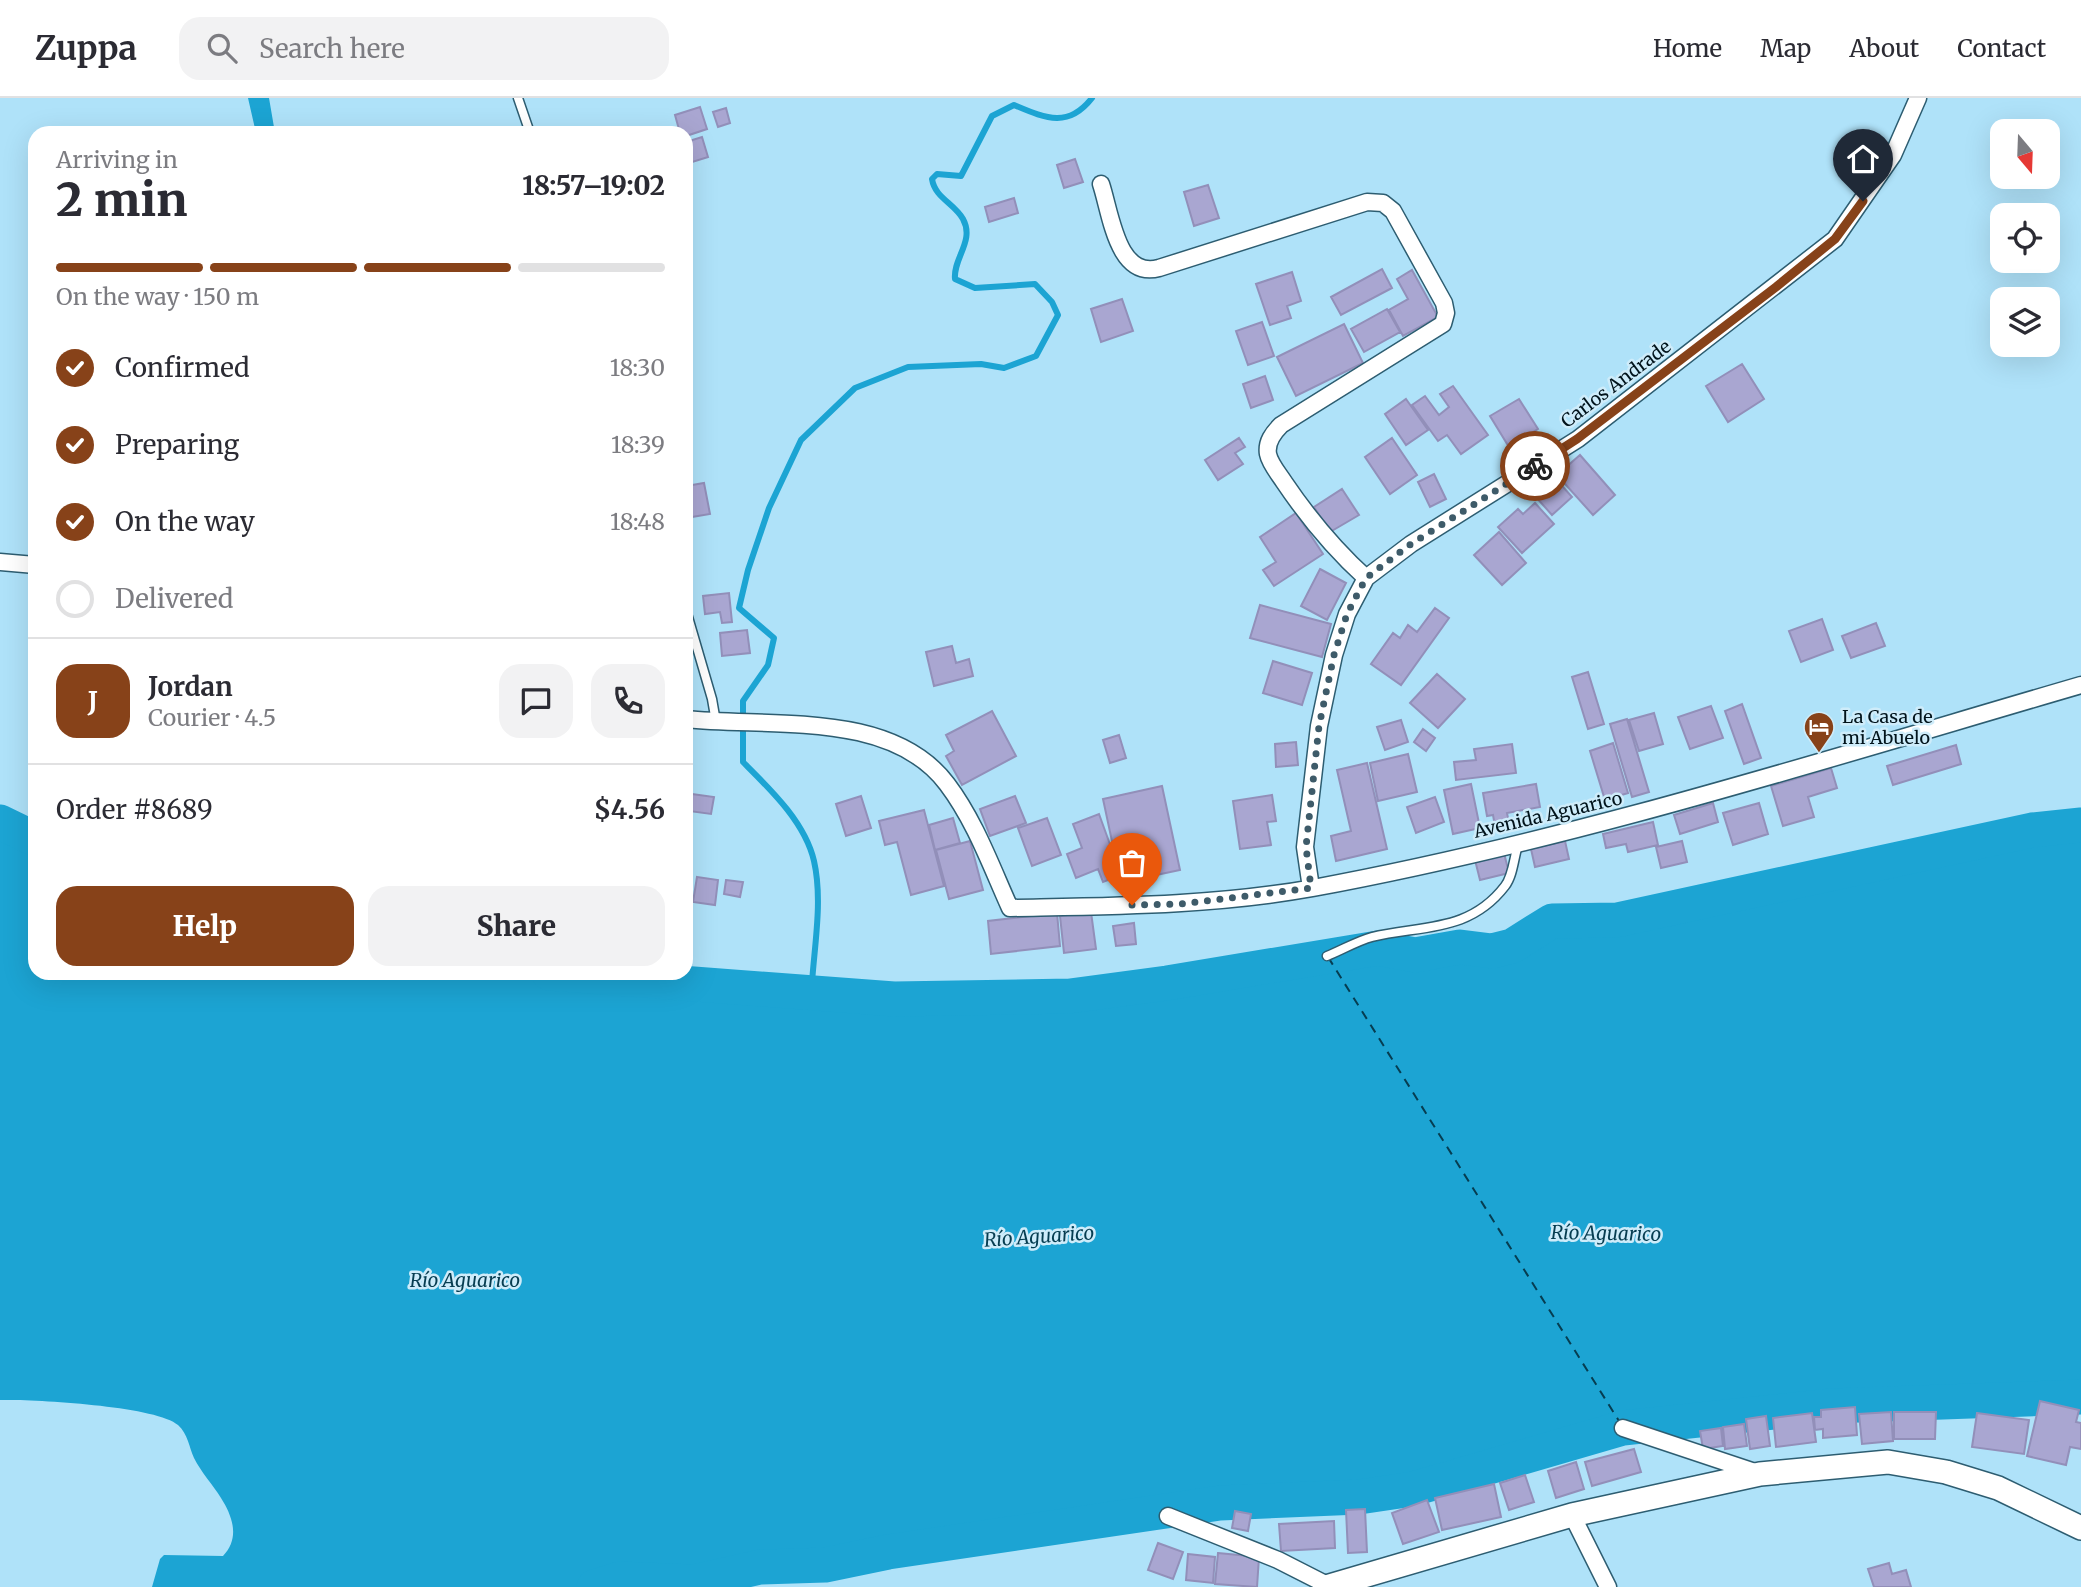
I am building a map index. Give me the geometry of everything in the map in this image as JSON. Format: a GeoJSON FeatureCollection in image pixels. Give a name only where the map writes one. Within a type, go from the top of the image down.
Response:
{"type":"FeatureCollection","features":[{"type":"Feature","properties":{"kind":"street","name":"Carlos Andrade"},"geometry":{"type":"LineString","coordinates":[[1311,888],[1306,847],[1319,726],[1334,655],[1347,614],[1366,578],[1411,544],[1577,439],[1835,239],[1893,155],[1918,98]]}},
{"type":"Feature","properties":{"kind":"street"},"geometry":{"type":"LineString","coordinates":[[1101,184],[1125,258],[1144,270],[1159,268],[1367,202],[1383,204],[1393,211],[1444,303],[1446,313],[1443,324],[1281,425],[1270,439],[1268,448],[1273,466],[1309,519],[1333,549],[1366,578]]}},
{"type":"Feature","properties":{"kind":"street"},"geometry":{"type":"LineString","coordinates":[[0,562],[28,564]]}},
{"type":"Feature","properties":{"kind":"street","name":"Avenida Aguarico"},"geometry":{"type":"LineString","coordinates":[[716,722],[810,724],[870,736],[918,755],[946,782],[969,817],[1010,908],[1181,904],[1311,888],[1636,814],[2081,685]]}},
{"type":"Feature","properties":{"kind":"street"},"geometry":{"type":"LineString","coordinates":[[693,720],[716,722]]}},
{"type":"Feature","properties":{"kind":"street"},"geometry":{"type":"LineString","coordinates":[[1623,1428],[1760,1474]]}},
{"type":"Feature","properties":{"kind":"street"},"geometry":{"type":"LineString","coordinates":[[1168,1516],[1278,1560],[1327,1587],[1572,1515],[1760,1474],[1888,1462],[1946,1472],[1998,1488],[2081,1528]]}},
{"type":"Feature","properties":{"kind":"street"},"geometry":{"type":"LineString","coordinates":[[1572,1515],[1608,1587]]}},
{"type":"Feature","properties":{"kind":"lane"},"geometry":{"type":"LineString","coordinates":[[518,98],[528,126]]}},
{"type":"Feature","properties":{"kind":"lane"},"geometry":{"type":"LineString","coordinates":[[693,634],[716,722]]}},
{"type":"Feature","properties":{"kind":"lane"},"geometry":{"type":"LineString","coordinates":[[1327,956],[1372,937],[1425,930],[1457,921],[1489,901],[1507,884],[1518,842]]}},
{"type":"Feature","properties":{"kind":"water"},"geometry":{"type":"Polygon","coordinates":[[[248,98],[269,98],[274,126],[254,126],[248,98]]]}},
{"type":"Feature","properties":{"kind":"water","name":"Río Aguarico"},"geometry":{"type":"Polygon","coordinates":[[[0,822],[28,836],[28,980],[642,980],[894,999],[1070,996],[1378,948],[1415,955],[1460,947],[1492,951],[1512,946],[1552,921],[1617,920],[2032,830],[2081,825],[2081,1397],[1831,1406],[1623,1428],[1413,1489],[1359,1497],[1220,1503],[888,1552],[825,1565],[760,1567],[694,1582],[620,1579],[594,1587],[152,1587],[160,1559],[164,1555],[223,1556],[232,1542],[233,1527],[225,1505],[197,1463],[186,1436],[178,1425],[166,1418],[121,1408],[65,1402],[0,1400],[0,822]]]}},
{"type":"Feature","properties":{"kind":"building"},"geometry":{"type":"Polygon","coordinates":[[[700,107],[707,129],[693,134],[693,126],[678,126],[675,115],[700,107]]]}},
{"type":"Feature","properties":{"kind":"building"},"geometry":{"type":"Polygon","coordinates":[[[726,108],[730,123],[718,127],[713,112],[726,108]]]}},
{"type":"Feature","properties":{"kind":"building"},"geometry":{"type":"Polygon","coordinates":[[[702,137],[708,157],[693,162],[693,140],[702,137]]]}},
{"type":"Feature","properties":{"kind":"building"},"geometry":{"type":"Polygon","coordinates":[[[1075,159],[1083,182],[1064,188],[1057,165],[1075,159]]]}},
{"type":"Feature","properties":{"kind":"building"},"geometry":{"type":"Polygon","coordinates":[[[1208,185],[1219,218],[1194,226],[1184,192],[1208,185]]]}},
{"type":"Feature","properties":{"kind":"building"},"geometry":{"type":"Polygon","coordinates":[[[1014,198],[1018,213],[989,222],[985,207],[1014,198]]]}},
{"type":"Feature","properties":{"kind":"building"},"geometry":{"type":"Polygon","coordinates":[[[1382,269],[1392,288],[1341,315],[1331,297],[1382,269]]]}},
{"type":"Feature","properties":{"kind":"building"},"geometry":{"type":"Polygon","coordinates":[[[1412,270],[1438,317],[1403,336],[1389,310],[1408,299],[1397,279],[1412,270]]]}},
{"type":"Feature","properties":{"kind":"building"},"geometry":{"type":"Polygon","coordinates":[[[1292,272],[1301,301],[1287,306],[1291,318],[1270,325],[1256,284],[1292,272]]]}},
{"type":"Feature","properties":{"kind":"building"},"geometry":{"type":"Polygon","coordinates":[[[1122,299],[1133,331],[1101,342],[1091,309],[1122,299]]]}},
{"type":"Feature","properties":{"kind":"building"},"geometry":{"type":"Polygon","coordinates":[[[1387,309],[1400,332],[1364,352],[1351,329],[1387,309]]]}},
{"type":"Feature","properties":{"kind":"building"},"geometry":{"type":"Polygon","coordinates":[[[1262,322],[1274,356],[1248,365],[1236,331],[1262,322]]]}},
{"type":"Feature","properties":{"kind":"building"},"geometry":{"type":"Polygon","coordinates":[[[1344,324],[1363,363],[1296,396],[1277,357],[1344,324]]]}},
{"type":"Feature","properties":{"kind":"building"},"geometry":{"type":"Polygon","coordinates":[[[1742,364],[1764,399],[1728,422],[1706,386],[1742,364]]]}},
{"type":"Feature","properties":{"kind":"building"},"geometry":{"type":"Polygon","coordinates":[[[1265,376],[1273,400],[1251,408],[1243,384],[1265,376]]]}},
{"type":"Feature","properties":{"kind":"building"},"geometry":{"type":"Polygon","coordinates":[[[1453,386],[1488,435],[1461,454],[1447,435],[1438,441],[1412,405],[1425,396],[1439,415],[1449,407],[1440,394],[1453,386]]]}},
{"type":"Feature","properties":{"kind":"building"},"geometry":{"type":"Polygon","coordinates":[[[1406,399],[1428,430],[1406,445],[1385,414],[1406,399]]]}},
{"type":"Feature","properties":{"kind":"building"},"geometry":{"type":"Polygon","coordinates":[[[1519,399],[1538,429],[1509,447],[1490,416],[1519,399]]]}},
{"type":"Feature","properties":{"kind":"building"},"geometry":{"type":"Polygon","coordinates":[[[1239,438],[1245,447],[1235,453],[1243,464],[1218,480],[1205,460],[1239,438]]]}},
{"type":"Feature","properties":{"kind":"building"},"geometry":{"type":"Polygon","coordinates":[[[1392,438],[1417,475],[1390,494],[1365,457],[1392,438]]]}},
{"type":"Feature","properties":{"kind":"building"},"geometry":{"type":"Polygon","coordinates":[[[1580,455],[1615,495],[1593,515],[1557,475],[1580,455]]]}},
{"type":"Feature","properties":{"kind":"building"},"geometry":{"type":"Polygon","coordinates":[[[1434,474],[1446,499],[1430,507],[1418,482],[1434,474]]]}},
{"type":"Feature","properties":{"kind":"building"},"geometry":{"type":"Polygon","coordinates":[[[1555,478],[1572,497],[1552,515],[1535,496],[1555,478]]]}},
{"type":"Feature","properties":{"kind":"building"},"geometry":{"type":"Polygon","coordinates":[[[704,483],[710,514],[693,517],[693,485],[704,483]]]}},
{"type":"Feature","properties":{"kind":"building"},"geometry":{"type":"Polygon","coordinates":[[[1342,489],[1359,515],[1330,532],[1314,507],[1342,489]]]}},
{"type":"Feature","properties":{"kind":"building"},"geometry":{"type":"Polygon","coordinates":[[[1535,503],[1554,524],[1522,553],[1498,527],[1518,509],[1523,514],[1535,503]]]}},
{"type":"Feature","properties":{"kind":"building"},"geometry":{"type":"Polygon","coordinates":[[[1296,513],[1323,554],[1274,586],[1263,570],[1276,562],[1260,537],[1296,513]]]}},
{"type":"Feature","properties":{"kind":"building"},"geometry":{"type":"Polygon","coordinates":[[[1499,532],[1526,563],[1502,585],[1474,555],[1499,532]]]}},
{"type":"Feature","properties":{"kind":"building"},"geometry":{"type":"Polygon","coordinates":[[[1320,569],[1346,583],[1327,620],[1301,606],[1320,569]]]}},
{"type":"Feature","properties":{"kind":"building"},"geometry":{"type":"Polygon","coordinates":[[[729,593],[732,622],[722,623],[720,612],[705,614],[703,596],[729,593]]]}},
{"type":"Feature","properties":{"kind":"building"},"geometry":{"type":"Polygon","coordinates":[[[1260,605],[1331,624],[1322,657],[1250,638],[1260,605]]]}},
{"type":"Feature","properties":{"kind":"building"},"geometry":{"type":"Polygon","coordinates":[[[1435,608],[1449,618],[1401,685],[1371,664],[1393,633],[1400,638],[1408,625],[1417,632],[1435,608]]]}},
{"type":"Feature","properties":{"kind":"building"},"geometry":{"type":"Polygon","coordinates":[[[1822,619],[1833,650],[1801,662],[1789,631],[1822,619]]]}},
{"type":"Feature","properties":{"kind":"building"},"geometry":{"type":"Polygon","coordinates":[[[1876,623],[1885,646],[1851,658],[1842,636],[1876,623]]]}},
{"type":"Feature","properties":{"kind":"building"},"geometry":{"type":"Polygon","coordinates":[[[747,630],[750,653],[722,656],[720,633],[747,630]]]}},
{"type":"Feature","properties":{"kind":"building"},"geometry":{"type":"Polygon","coordinates":[[[952,646],[956,663],[969,659],[973,676],[934,686],[926,652],[952,646]]]}},
{"type":"Feature","properties":{"kind":"building"},"geometry":{"type":"Polygon","coordinates":[[[1273,661],[1312,673],[1302,705],[1263,693],[1273,661]]]}},
{"type":"Feature","properties":{"kind":"building"},"geometry":{"type":"Polygon","coordinates":[[[1588,672],[1604,724],[1588,729],[1572,677],[1588,672]]]}},
{"type":"Feature","properties":{"kind":"building"},"geometry":{"type":"Polygon","coordinates":[[[1437,674],[1465,699],[1438,728],[1410,703],[1437,674]]]}},
{"type":"Feature","properties":{"kind":"building"},"geometry":{"type":"Polygon","coordinates":[[[1742,704],[1761,758],[1744,764],[1725,711],[1742,704]]]}},
{"type":"Feature","properties":{"kind":"building"},"geometry":{"type":"Polygon","coordinates":[[[1711,706],[1723,738],[1690,749],[1678,717],[1711,706]]]}},
{"type":"Feature","properties":{"kind":"building"},"geometry":{"type":"Polygon","coordinates":[[[992,711],[1016,756],[962,785],[946,756],[954,751],[946,735],[992,711]]]}},
{"type":"Feature","properties":{"kind":"building"},"geometry":{"type":"Polygon","coordinates":[[[1654,713],[1663,744],[1639,751],[1629,720],[1654,713]]]}},
{"type":"Feature","properties":{"kind":"building"},"geometry":{"type":"Polygon","coordinates":[[[1627,719],[1649,792],[1632,797],[1610,724],[1627,719]]]}},
{"type":"Feature","properties":{"kind":"building"},"geometry":{"type":"Polygon","coordinates":[[[1401,720],[1408,742],[1385,750],[1377,727],[1401,720]]]}},
{"type":"Feature","properties":{"kind":"building"},"geometry":{"type":"Polygon","coordinates":[[[1423,729],[1435,738],[1426,751],[1414,742],[1423,729]]]}},
{"type":"Feature","properties":{"kind":"building"},"geometry":{"type":"Polygon","coordinates":[[[1119,735],[1126,758],[1110,763],[1103,740],[1119,735]]]}},
{"type":"Feature","properties":{"kind":"building"},"geometry":{"type":"Polygon","coordinates":[[[1296,742],[1298,765],[1276,767],[1275,744],[1296,742]]]}},
{"type":"Feature","properties":{"kind":"building"},"geometry":{"type":"Polygon","coordinates":[[[1613,743],[1628,793],[1605,800],[1590,751],[1613,743]]]}},
{"type":"Feature","properties":{"kind":"building"},"geometry":{"type":"Polygon","coordinates":[[[1512,744],[1516,773],[1456,780],[1454,762],[1476,760],[1474,749],[1512,744]]]}},
{"type":"Feature","properties":{"kind":"building"},"geometry":{"type":"Polygon","coordinates":[[[1956,745],[1961,764],[1893,785],[1887,766],[1956,745]]]}},
{"type":"Feature","properties":{"kind":"building"},"geometry":{"type":"Polygon","coordinates":[[[1408,754],[1417,792],[1378,801],[1370,763],[1408,754]]]}},
{"type":"Feature","properties":{"kind":"building"},"geometry":{"type":"Polygon","coordinates":[[[1367,763],[1387,849],[1336,861],[1331,836],[1351,831],[1337,770],[1367,763]]]}},
{"type":"Feature","properties":{"kind":"building"},"geometry":{"type":"Polygon","coordinates":[[[1831,768],[1837,788],[1808,797],[1814,817],[1783,826],[1771,786],[1831,768]]]}},
{"type":"Feature","properties":{"kind":"building"},"geometry":{"type":"Polygon","coordinates":[[[1471,784],[1480,828],[1453,834],[1444,790],[1471,784]]]}},
{"type":"Feature","properties":{"kind":"building"},"geometry":{"type":"Polygon","coordinates":[[[1536,784],[1540,807],[1507,813],[1509,823],[1495,826],[1493,815],[1487,816],[1483,793],[1536,784]]]}},
{"type":"Feature","properties":{"kind":"building"},"geometry":{"type":"Polygon","coordinates":[[[1162,786],[1180,870],[1142,878],[1134,841],[1113,846],[1103,799],[1162,786]]]}},
{"type":"Feature","properties":{"kind":"building"},"geometry":{"type":"Polygon","coordinates":[[[693,794],[714,797],[711,814],[693,812],[693,794]]]}},
{"type":"Feature","properties":{"kind":"building"},"geometry":{"type":"Polygon","coordinates":[[[1272,795],[1276,821],[1267,822],[1271,845],[1240,849],[1233,801],[1272,795]]]}},
{"type":"Feature","properties":{"kind":"building"},"geometry":{"type":"Polygon","coordinates":[[[861,796],[871,828],[846,836],[836,804],[861,796]]]}},
{"type":"Feature","properties":{"kind":"building"},"geometry":{"type":"Polygon","coordinates":[[[1015,796],[1026,823],[990,836],[980,809],[1015,796]]]}},
{"type":"Feature","properties":{"kind":"building"},"geometry":{"type":"Polygon","coordinates":[[[1435,797],[1444,822],[1416,833],[1407,807],[1435,797]]]}},
{"type":"Feature","properties":{"kind":"building"},"geometry":{"type":"Polygon","coordinates":[[[1713,803],[1718,822],[1680,834],[1674,815],[1713,803]]]}},
{"type":"Feature","properties":{"kind":"building"},"geometry":{"type":"Polygon","coordinates":[[[1759,803],[1768,834],[1733,845],[1723,813],[1759,803]]]}},
{"type":"Feature","properties":{"kind":"building"},"geometry":{"type":"Polygon","coordinates":[[[924,810],[944,886],[911,895],[897,842],[885,845],[879,821],[924,810]]]}},
{"type":"Feature","properties":{"kind":"building"},"geometry":{"type":"Polygon","coordinates":[[[1099,814],[1121,875],[1103,882],[1098,869],[1076,878],[1067,854],[1082,848],[1073,824],[1099,814]]]}},
{"type":"Feature","properties":{"kind":"building"},"geometry":{"type":"Polygon","coordinates":[[[953,818],[960,843],[935,850],[929,825],[953,818]]]}},
{"type":"Feature","properties":{"kind":"building"},"geometry":{"type":"Polygon","coordinates":[[[1047,818],[1061,855],[1032,866],[1018,828],[1047,818]]]}},
{"type":"Feature","properties":{"kind":"building"},"geometry":{"type":"Polygon","coordinates":[[[1653,822],[1658,845],[1628,852],[1626,844],[1606,848],[1603,834],[1653,822]]]}},
{"type":"Feature","properties":{"kind":"building"},"geometry":{"type":"Polygon","coordinates":[[[970,841],[983,890],[949,899],[936,850],[970,841]]]}},
{"type":"Feature","properties":{"kind":"building"},"geometry":{"type":"Polygon","coordinates":[[[1565,841],[1569,859],[1535,867],[1531,849],[1565,841]]]}},
{"type":"Feature","properties":{"kind":"building"},"geometry":{"type":"Polygon","coordinates":[[[1682,841],[1687,862],[1661,868],[1656,847],[1682,841]]]}},
{"type":"Feature","properties":{"kind":"building"},"geometry":{"type":"Polygon","coordinates":[[[1504,853],[1509,873],[1480,880],[1475,860],[1504,853]]]}},
{"type":"Feature","properties":{"kind":"building"},"geometry":{"type":"Polygon","coordinates":[[[697,877],[718,880],[715,905],[693,902],[697,877]]]}},
{"type":"Feature","properties":{"kind":"building"},"geometry":{"type":"Polygon","coordinates":[[[726,880],[743,882],[740,897],[724,894],[726,880]]]}},
{"type":"Feature","properties":{"kind":"building"},"geometry":{"type":"Polygon","coordinates":[[[1091,912],[1096,949],[1064,953],[1060,916],[1091,912]]]}},
{"type":"Feature","properties":{"kind":"building"},"geometry":{"type":"Polygon","coordinates":[[[1057,913],[1060,946],[991,954],[988,921],[1057,913]]]}},
{"type":"Feature","properties":{"kind":"building"},"geometry":{"type":"Polygon","coordinates":[[[1134,923],[1136,944],[1116,946],[1113,926],[1134,923]]]}},
{"type":"Feature","properties":{"kind":"building"},"geometry":{"type":"Polygon","coordinates":[[[2040,1401],[2079,1410],[2076,1422],[2081,1423],[2081,1449],[2070,1447],[2066,1465],[2027,1456],[2040,1401]]]}},
{"type":"Feature","properties":{"kind":"building"},"geometry":{"type":"Polygon","coordinates":[[[1855,1407],[1857,1435],[1823,1438],[1823,1429],[1815,1430],[1814,1417],[1821,1417],[1821,1410],[1855,1407]]]}},
{"type":"Feature","properties":{"kind":"building"},"geometry":{"type":"Polygon","coordinates":[[[1891,1412],[1893,1441],[1862,1444],[1859,1414],[1891,1412]]]}},
{"type":"Feature","properties":{"kind":"building"},"geometry":{"type":"Polygon","coordinates":[[[1894,1412],[1936,1412],[1935,1439],[1894,1439],[1894,1412]]]}},
{"type":"Feature","properties":{"kind":"building"},"geometry":{"type":"Polygon","coordinates":[[[1812,1413],[1816,1442],[1776,1447],[1773,1418],[1812,1413]]]}},
{"type":"Feature","properties":{"kind":"building"},"geometry":{"type":"Polygon","coordinates":[[[1977,1413],[2029,1420],[2024,1454],[1972,1447],[1977,1413]]]}},
{"type":"Feature","properties":{"kind":"building"},"geometry":{"type":"Polygon","coordinates":[[[1766,1416],[1770,1446],[1750,1449],[1746,1419],[1766,1416]]]}},
{"type":"Feature","properties":{"kind":"building"},"geometry":{"type":"Polygon","coordinates":[[[1744,1424],[1747,1446],[1725,1449],[1723,1427],[1744,1424]]]}},
{"type":"Feature","properties":{"kind":"building"},"geometry":{"type":"Polygon","coordinates":[[[1721,1428],[1723,1446],[1703,1449],[1700,1431],[1721,1428]]]}},
{"type":"Feature","properties":{"kind":"building"},"geometry":{"type":"Polygon","coordinates":[[[1634,1449],[1641,1472],[1592,1486],[1585,1462],[1634,1449]]]}},
{"type":"Feature","properties":{"kind":"building"},"geometry":{"type":"Polygon","coordinates":[[[1576,1462],[1584,1489],[1556,1498],[1548,1471],[1576,1462]]]}},
{"type":"Feature","properties":{"kind":"building"},"geometry":{"type":"Polygon","coordinates":[[[1525,1475],[1534,1502],[1509,1510],[1500,1483],[1525,1475]]]}},
{"type":"Feature","properties":{"kind":"building"},"geometry":{"type":"Polygon","coordinates":[[[1494,1484],[1501,1517],[1442,1530],[1435,1498],[1494,1484]]]}},
{"type":"Feature","properties":{"kind":"building"},"geometry":{"type":"Polygon","coordinates":[[[1427,1500],[1439,1532],[1403,1544],[1392,1513],[1427,1500]]]}},
{"type":"Feature","properties":{"kind":"building"},"geometry":{"type":"Polygon","coordinates":[[[1365,1509],[1367,1552],[1348,1553],[1346,1510],[1365,1509]]]}},
{"type":"Feature","properties":{"kind":"building"},"geometry":{"type":"Polygon","coordinates":[[[1235,1511],[1251,1514],[1248,1531],[1232,1528],[1235,1511]]]}},
{"type":"Feature","properties":{"kind":"building"},"geometry":{"type":"Polygon","coordinates":[[[1334,1521],[1335,1548],[1281,1551],[1279,1524],[1334,1521]]]}},
{"type":"Feature","properties":{"kind":"building"},"geometry":{"type":"Polygon","coordinates":[[[1158,1543],[1183,1552],[1173,1579],[1148,1570],[1158,1543]]]}},
{"type":"Feature","properties":{"kind":"building"},"geometry":{"type":"Polygon","coordinates":[[[1218,1553],[1259,1557],[1257,1587],[1215,1584],[1218,1553]]]}},
{"type":"Feature","properties":{"kind":"building"},"geometry":{"type":"Polygon","coordinates":[[[1188,1554],[1215,1557],[1213,1583],[1186,1580],[1188,1554]]]}},
{"type":"Feature","properties":{"kind":"building"},"geometry":{"type":"Polygon","coordinates":[[[1889,1563],[1892,1574],[1906,1570],[1911,1587],[1874,1587],[1868,1569],[1889,1563]]]}},
{"type":"Feature","properties":{"kind":"waterway"},"geometry":{"type":"LineString","coordinates":[[811,1001],[818,913],[814,861],[795,820],[743,762],[743,701],[768,665],[774,638],[739,608],[748,570],[769,508],[801,440],[855,388],[908,367],[981,364],[1004,368],[1036,356],[1058,315],[1052,302],[1035,284],[975,288],[955,279],[955,271],[967,235],[966,227],[959,213],[937,191],[932,179],[937,174],[961,176],[992,116],[1014,105],[1046,117],[1065,117],[1083,108],[1092,98]]}},
{"type":"Feature","properties":{"kind":"waterway"},"geometry":{"type":"LineString","coordinates":[[0,822],[28,836]]}},
{"type":"Feature","properties":{"kind":"waterway"},"geometry":{"type":"LineString","coordinates":[[642,980],[894,999],[1070,996],[1378,948],[1415,955],[1460,947],[1492,951],[1512,946],[1552,921],[1617,920],[2032,830],[2081,825]]}},
{"type":"Feature","properties":{"kind":"waterway"},"geometry":{"type":"LineString","coordinates":[[594,1587],[620,1579],[694,1582],[760,1567],[825,1565],[888,1552],[1220,1503],[1359,1497],[1413,1489],[1623,1428],[1831,1406],[2081,1397]]}},
{"type":"Feature","properties":{"kind":"ferry route"},"geometry":{"type":"LineString","coordinates":[[1328,957],[1619,1421]]}},
{"type":"Feature","properties":{"kind":"way so far"},"geometry":{"type":"LineString","coordinates":[[1132,905],[1181,904],[1311,888],[1306,847],[1319,726],[1334,655],[1347,614],[1366,578],[1411,544],[1535,466]]}},
{"type":"Feature","properties":{"kind":"place","name":"La Casa de mi Abuelo"},"geometry":{"type":"Point","coordinates":[1819,754]}},
{"type":"Feature","properties":{"kind":"route"},"geometry":{"type":"LineString","coordinates":[[1535,466],[1577,439],[1776,287],[1835,239],[1863,201]]}}]}
